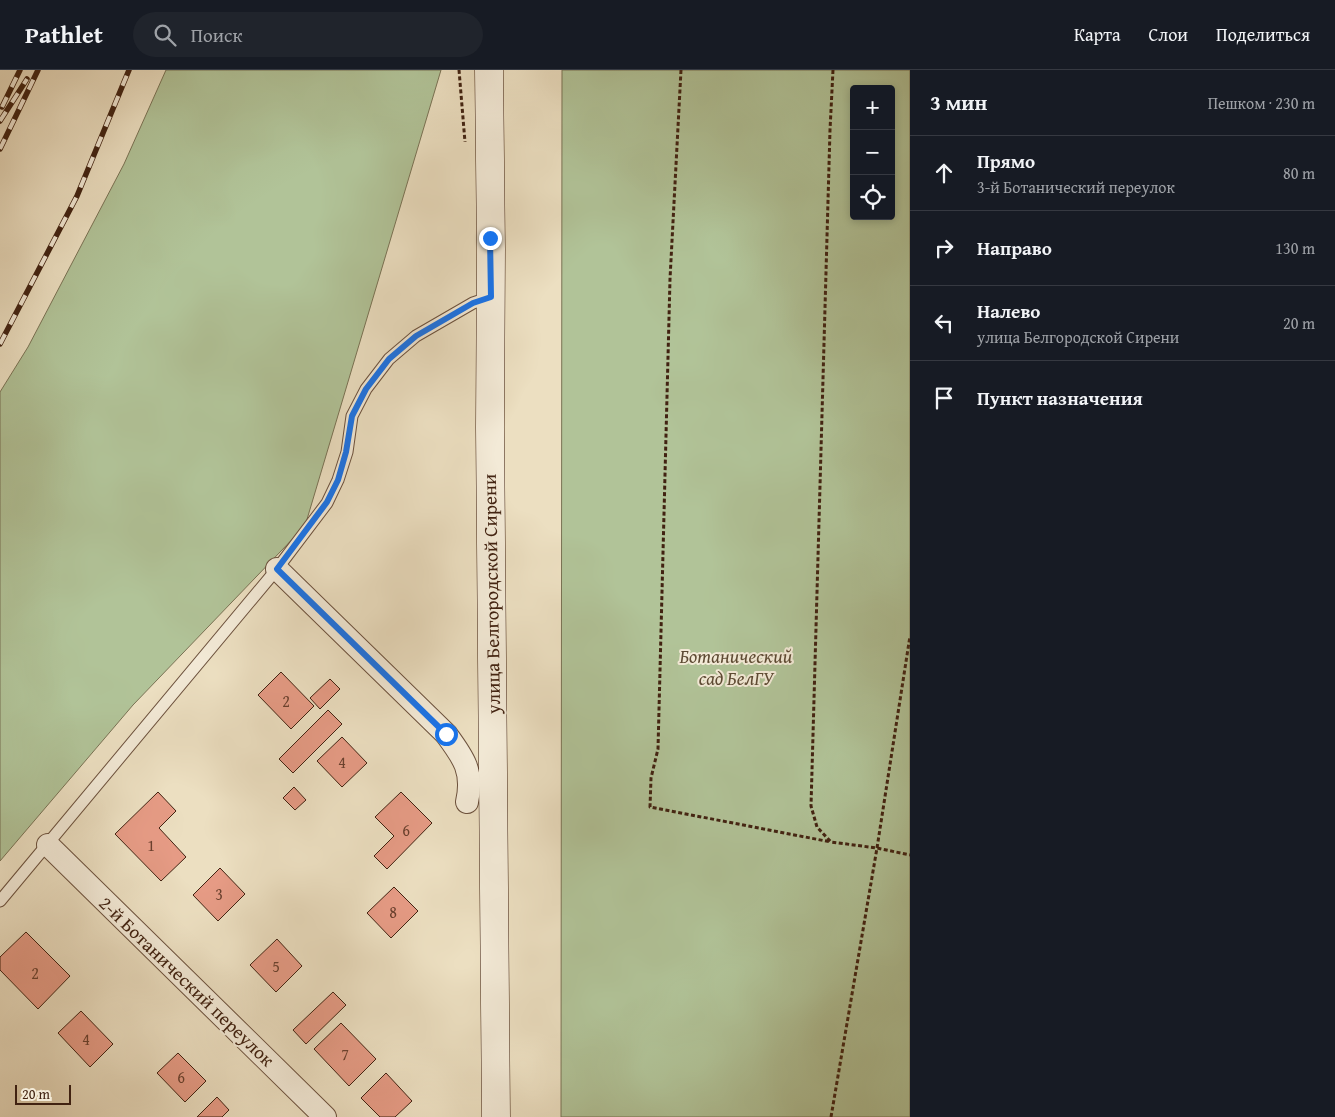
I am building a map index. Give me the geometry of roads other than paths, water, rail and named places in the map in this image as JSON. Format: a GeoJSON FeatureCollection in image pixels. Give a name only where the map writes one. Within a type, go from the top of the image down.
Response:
{"type":"FeatureCollection","features":[{"type":"Feature","properties":{"kind":"main road","name":"улица Белгородской Сирени"},"geometry":{"type":"LineString","coordinates":[[489,70],[496,1117]]}},
{"type":"Feature","properties":{"kind":"street"},"geometry":{"type":"LineString","coordinates":[[277,569],[446,734],[466,765],[470,790],[467,802]]}},
{"type":"Feature","properties":{"kind":"street","name":"2-й Ботанический переулок"},"geometry":{"type":"LineString","coordinates":[[48,845],[325,1117]]}},
{"type":"Feature","properties":{"kind":"lane"},"geometry":{"type":"LineString","coordinates":[[0,901],[277,569],[327,502],[338,480],[346,452],[352,416],[366,389],[389,359],[416,336],[473,303],[491,297]]}},
{"type":"Feature","properties":{"kind":"railway"},"geometry":{"type":"LineString","coordinates":[[2,107],[20,70]]}},
{"type":"Feature","properties":{"kind":"railway"},"geometry":{"type":"LineString","coordinates":[[0,149],[38,70]]}},
{"type":"Feature","properties":{"kind":"railway"},"geometry":{"type":"LineString","coordinates":[[0,344],[77,196],[129,70]]}},
{"type":"Feature","properties":{"kind":"railway"},"geometry":{"type":"LineString","coordinates":[[0,121],[27,79]]}},
{"type":"Feature","properties":{"kind":"park label","name":"Ботанический сад БелГУ"},"geometry":{"type":"Point","coordinates":[736,667]}}]}
